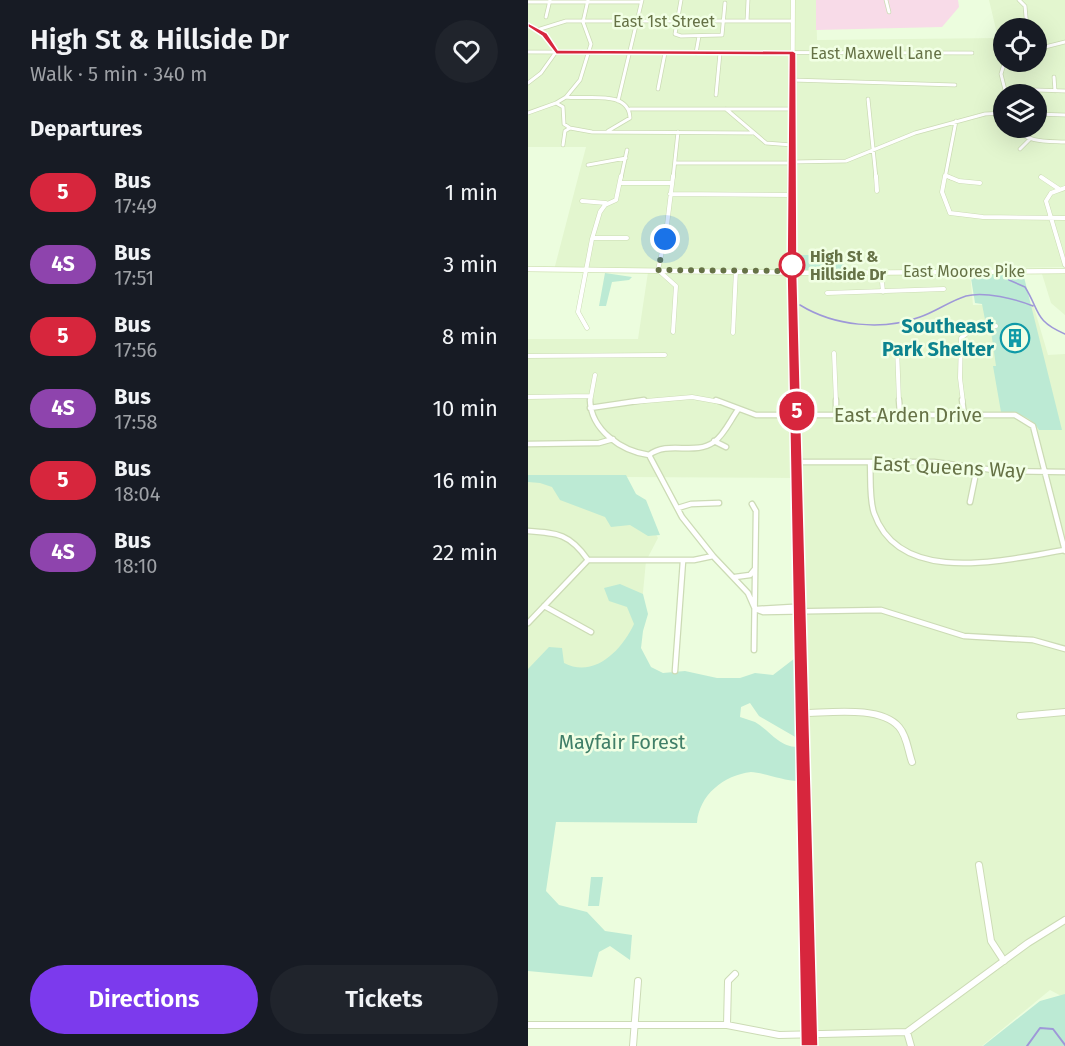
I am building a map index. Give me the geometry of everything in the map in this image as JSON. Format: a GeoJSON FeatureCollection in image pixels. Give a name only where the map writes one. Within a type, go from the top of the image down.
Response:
{"type":"FeatureCollection","features":[{"type":"Feature","properties":{"kind":"street"},"geometry":{"type":"LineString","coordinates":[[681,0],[676,35],[722,35],[725,3]]}},
{"type":"Feature","properties":{"kind":"street"},"geometry":{"type":"LineString","coordinates":[[747,21],[748,0]]}},
{"type":"Feature","properties":{"kind":"street"},"geometry":{"type":"LineString","coordinates":[[793,0],[792,271],[797,414],[809,1046]]}},
{"type":"Feature","properties":{"kind":"street"},"geometry":{"type":"LineString","coordinates":[[886,0],[889,12]]}},
{"type":"Feature","properties":{"kind":"street"},"geometry":{"type":"LineString","coordinates":[[1019,0],[1025,6],[1026,18]]}},
{"type":"Feature","properties":{"kind":"street"},"geometry":{"type":"LineString","coordinates":[[546,17],[550,1]]}},
{"type":"Feature","properties":{"kind":"street"},"geometry":{"type":"LineString","coordinates":[[528,112],[566,98],[578,85],[591,39],[583,21],[588,1]]}},
{"type":"Feature","properties":{"kind":"street"},"geometry":{"type":"LineString","coordinates":[[528,2],[641,1],[618,101]]}},
{"type":"Feature","properties":{"kind":"street","name":"East 1st Street"},"geometry":{"type":"LineString","coordinates":[[537,30],[561,21],[792,21]]}},
{"type":"Feature","properties":{"kind":"street"},"geometry":{"type":"LineString","coordinates":[[528,25],[548,38],[556,52],[541,73],[528,83]]}},
{"type":"Feature","properties":{"kind":"street"},"geometry":{"type":"LineString","coordinates":[[696,53],[699,36]]}},
{"type":"Feature","properties":{"kind":"street"},"geometry":{"type":"LineString","coordinates":[[1047,47],[1065,42]]}},
{"type":"Feature","properties":{"kind":"street","name":"East Maxwell Lane"},"geometry":{"type":"LineString","coordinates":[[528,52],[972,53]]}},
{"type":"Feature","properties":{"kind":"street"},"geometry":{"type":"LineString","coordinates":[[658,89],[664,52]]}},
{"type":"Feature","properties":{"kind":"street"},"geometry":{"type":"LineString","coordinates":[[716,95],[720,53]]}},
{"type":"Feature","properties":{"kind":"street"},"geometry":{"type":"LineString","coordinates":[[1054,77],[1055,91]]}},
{"type":"Feature","properties":{"kind":"street"},"geometry":{"type":"LineString","coordinates":[[792,80],[955,85]]}},
{"type":"Feature","properties":{"kind":"street"},"geometry":{"type":"LineString","coordinates":[[1047,91],[1065,91]]}},
{"type":"Feature","properties":{"kind":"street"},"geometry":{"type":"LineString","coordinates":[[566,98],[618,101],[630,109],[792,109]]}},
{"type":"Feature","properties":{"kind":"street"},"geometry":{"type":"LineString","coordinates":[[868,99],[877,191]]}},
{"type":"Feature","properties":{"kind":"street"},"geometry":{"type":"LineString","coordinates":[[556,103],[563,107],[564,122],[570,128]]}},
{"type":"Feature","properties":{"kind":"street"},"geometry":{"type":"LineString","coordinates":[[606,132],[628,120],[630,109]]}},
{"type":"Feature","properties":{"kind":"street"},"geometry":{"type":"LineString","coordinates":[[726,109],[752,133],[770,144],[792,145]]}},
{"type":"Feature","properties":{"kind":"street"},"geometry":{"type":"LineString","coordinates":[[675,163],[842,162],[912,134],[993,113]]}},
{"type":"Feature","properties":{"kind":"street"},"geometry":{"type":"LineString","coordinates":[[1047,114],[1065,115]]}},
{"type":"Feature","properties":{"kind":"street"},"geometry":{"type":"LineString","coordinates":[[956,121],[942,195],[951,214],[1065,218]]}},
{"type":"Feature","properties":{"kind":"street"},"geometry":{"type":"LineString","coordinates":[[563,145],[565,131],[570,128],[606,132],[752,133]]}},
{"type":"Feature","properties":{"kind":"street"},"geometry":{"type":"LineString","coordinates":[[673,332],[676,286],[658,270],[666,233],[678,132]]}},
{"type":"Feature","properties":{"kind":"street"},"geometry":{"type":"LineString","coordinates":[[1020,149],[1030,139],[1064,144]]}},
{"type":"Feature","properties":{"kind":"street"},"geometry":{"type":"LineString","coordinates":[[587,328],[578,312],[586,273],[584,270],[598,215],[604,205],[616,201],[627,150]]}},
{"type":"Feature","properties":{"kind":"street"},"geometry":{"type":"LineString","coordinates":[[588,165],[626,158]]}},
{"type":"Feature","properties":{"kind":"street"},"geometry":{"type":"LineString","coordinates":[[945,175],[959,181],[980,183]]}},
{"type":"Feature","properties":{"kind":"street"},"geometry":{"type":"LineString","coordinates":[[1041,177],[1059,189]]}},
{"type":"Feature","properties":{"kind":"street"},"geometry":{"type":"LineString","coordinates":[[621,183],[671,183]]}},
{"type":"Feature","properties":{"kind":"street"},"geometry":{"type":"LineString","coordinates":[[1065,188],[1059,189],[1046,198],[1065,265]]}},
{"type":"Feature","properties":{"kind":"street"},"geometry":{"type":"LineString","coordinates":[[670,194],[792,195]]}},
{"type":"Feature","properties":{"kind":"street"},"geometry":{"type":"LineString","coordinates":[[582,201],[608,204]]}},
{"type":"Feature","properties":{"kind":"street"},"geometry":{"type":"LineString","coordinates":[[594,238],[627,238]]}},
{"type":"Feature","properties":{"kind":"street"},"geometry":{"type":"LineString","coordinates":[[1059,246],[1065,247]]}},
{"type":"Feature","properties":{"kind":"street","name":"East Moores Pike"},"geometry":{"type":"LineString","coordinates":[[528,269],[1065,271]]}},
{"type":"Feature","properties":{"kind":"street"},"geometry":{"type":"LineString","coordinates":[[734,333],[736,270]]}},
{"type":"Feature","properties":{"kind":"street"},"geometry":{"type":"LineString","coordinates":[[881,271],[884,292]]}},
{"type":"Feature","properties":{"kind":"street"},"geometry":{"type":"LineString","coordinates":[[827,293],[944,289]]}},
{"type":"Feature","properties":{"kind":"street"},"geometry":{"type":"LineString","coordinates":[[964,414],[960,378],[961,338],[973,329],[996,326]]}},
{"type":"Feature","properties":{"kind":"street"},"geometry":{"type":"LineString","coordinates":[[897,347],[896,369],[900,414]]}},
{"type":"Feature","properties":{"kind":"street"},"geometry":{"type":"LineString","coordinates":[[834,353],[836,414]]}},
{"type":"Feature","properties":{"kind":"street"},"geometry":{"type":"LineString","coordinates":[[528,356],[665,356]]}},
{"type":"Feature","properties":{"kind":"street"},"geometry":{"type":"LineString","coordinates":[[595,375],[590,396],[590,408],[594,418],[613,439],[626,449],[649,455],[695,536],[748,593],[755,609],[764,612],[882,610],[964,636],[1033,640],[1065,649]]}},
{"type":"Feature","properties":{"kind":"street"},"geometry":{"type":"LineString","coordinates":[[528,397],[590,396]]}},
{"type":"Feature","properties":{"kind":"street","name":"East Arden Drive"},"geometry":{"type":"LineString","coordinates":[[590,408],[641,399],[693,397],[714,399],[737,411],[756,415],[1015,415],[1033,426],[1046,472]]}},
{"type":"Feature","properties":{"kind":"street"},"geometry":{"type":"LineString","coordinates":[[649,455],[657,449],[695,447],[714,441],[737,411]]}},
{"type":"Feature","properties":{"kind":"street"},"geometry":{"type":"LineString","coordinates":[[528,444],[599,443],[613,439]]}},
{"type":"Feature","properties":{"kind":"street"},"geometry":{"type":"LineString","coordinates":[[714,441],[726,447]]}},
{"type":"Feature","properties":{"kind":"street","name":"East Queens Way"},"geometry":{"type":"LineString","coordinates":[[798,462],[934,462],[977,468],[1065,472]]}},
{"type":"Feature","properties":{"kind":"street"},"geometry":{"type":"LineString","coordinates":[[870,462],[874,512],[886,533],[901,547],[933,562],[976,564],[1065,550],[1046,472]]}},
{"type":"Feature","properties":{"kind":"street"},"geometry":{"type":"LineString","coordinates":[[970,502],[977,468]]}},
{"type":"Feature","properties":{"kind":"street"},"geometry":{"type":"LineString","coordinates":[[678,508],[691,504],[719,503]]}},
{"type":"Feature","properties":{"kind":"street"},"geometry":{"type":"LineString","coordinates":[[752,504],[756,511],[754,650]]}},
{"type":"Feature","properties":{"kind":"street"},"geometry":{"type":"LineString","coordinates":[[528,531],[566,536],[576,542],[588,560]]}},
{"type":"Feature","properties":{"kind":"street"},"geometry":{"type":"LineString","coordinates":[[528,623],[588,560],[683,561],[714,556]]}},
{"type":"Feature","properties":{"kind":"street"},"geometry":{"type":"LineString","coordinates":[[675,671],[683,561]]}},
{"type":"Feature","properties":{"kind":"street"},"geometry":{"type":"LineString","coordinates":[[734,577],[750,575],[754,570]]}},
{"type":"Feature","properties":{"kind":"street"},"geometry":{"type":"LineString","coordinates":[[544,606],[591,632]]}},
{"type":"Feature","properties":{"kind":"street"},"geometry":{"type":"LineString","coordinates":[[1020,716],[1065,712]]}},
{"type":"Feature","properties":{"kind":"street"},"geometry":{"type":"LineString","coordinates":[[802,713],[876,714],[892,719],[900,728],[912,762]]}},
{"type":"Feature","properties":{"kind":"street"},"geometry":{"type":"LineString","coordinates":[[979,865],[991,941],[1004,962]]}},
{"type":"Feature","properties":{"kind":"street"},"geometry":{"type":"LineString","coordinates":[[528,1025],[727,1025],[778,1035],[809,1036],[907,1032],[1050,928],[1065,920]]}},
{"type":"Feature","properties":{"kind":"street"},"geometry":{"type":"LineString","coordinates":[[727,1025],[728,981],[735,974]]}},
{"type":"Feature","properties":{"kind":"street"},"geometry":{"type":"LineString","coordinates":[[633,1046],[639,981]]}},
{"type":"Feature","properties":{"kind":"street"},"geometry":{"type":"LineString","coordinates":[[907,1032],[911,1046]]}},
{"type":"Feature","properties":{"kind":"shaded area"},"geometry":{"type":"Polygon","coordinates":[[[528,0],[816,0],[817,40],[993,38],[993,72],[1047,72],[1047,18],[993,18],[989,0],[1065,0],[1065,267],[844,270],[842,255],[798,255],[793,109],[792,207],[786,266],[783,269],[554,270],[586,147],[528,147],[528,0]]]}},
{"type":"Feature","properties":{"kind":"shaded area"},"geometry":{"type":"Polygon","coordinates":[[[816,0],[958,0],[959,7],[942,27],[816,30],[816,0]]]}},
{"type":"Feature","properties":{"kind":"shaded area"},"geometry":{"type":"Polygon","coordinates":[[[648,272],[786,275],[793,366],[797,276],[970,272],[973,305],[1033,304],[1048,355],[1065,354],[1065,998],[1050,990],[982,1046],[812,1046],[795,478],[625,477],[658,538],[646,561],[635,676],[528,673],[528,339],[638,339],[648,272]]]}},
{"type":"Feature","properties":{"kind":"shaded area"},"geometry":{"type":"Polygon","coordinates":[[[1042,274],[1065,274],[1065,315],[1051,303],[1042,274]]]}},
{"type":"Feature","properties":{"kind":"green space"},"geometry":{"type":"Polygon","coordinates":[[[798,255],[843,255],[844,270],[802,270],[798,268],[798,255]]]}},
{"type":"Feature","properties":{"kind":"green space"},"geometry":{"type":"Polygon","coordinates":[[[970,272],[1023,273],[1062,430],[1039,430],[1032,421],[1023,416],[1001,412],[993,366],[996,366],[991,331],[987,330],[982,304],[975,303],[970,272]]]}},
{"type":"Feature","properties":{"kind":"green space"},"geometry":{"type":"Polygon","coordinates":[[[605,273],[632,277],[629,280],[612,282],[606,306],[599,306],[605,273]]]}},
{"type":"Feature","properties":{"kind":"green space"},"geometry":{"type":"Polygon","coordinates":[[[528,475],[626,475],[636,494],[646,500],[660,535],[648,536],[630,525],[611,527],[605,517],[560,500],[552,487],[528,482],[528,475]]]}},
{"type":"Feature","properties":{"kind":"green space","name":"Mayfair Forest"},"geometry":{"type":"Polygon","coordinates":[[[620,584],[643,594],[648,614],[641,648],[651,667],[663,673],[685,671],[717,678],[740,678],[755,673],[773,675],[799,655],[797,738],[759,716],[750,703],[741,707],[740,717],[760,725],[774,738],[785,744],[797,747],[798,781],[751,772],[731,777],[708,795],[702,804],[697,823],[556,822],[546,891],[559,905],[587,912],[605,931],[632,935],[630,960],[610,946],[599,952],[592,977],[528,971],[528,669],[549,647],[562,648],[564,663],[575,667],[596,665],[614,652],[634,624],[627,607],[609,601],[604,588],[620,584]]]}},
{"type":"Feature","properties":{"kind":"green space"},"geometry":{"type":"Polygon","coordinates":[[[591,877],[603,877],[599,906],[588,906],[591,877]]]}},
{"type":"Feature","properties":{"kind":"green space"},"geometry":{"type":"Polygon","coordinates":[[[1065,994],[1065,1046],[983,1046],[1040,1001],[1065,994]]]}},
{"type":"Feature","properties":{"kind":"waterway"},"geometry":{"type":"LineString","coordinates":[[1008,277],[1009,280],[1025,287],[1043,320],[1065,334]]}},
{"type":"Feature","properties":{"kind":"waterway"},"geometry":{"type":"LineString","coordinates":[[800,305],[828,318],[874,325],[920,317],[960,298],[973,295],[1000,296],[1033,306]]}},
{"type":"Feature","properties":{"kind":"waterway"},"geometry":{"type":"LineString","coordinates":[[1027,1046],[1040,1028],[1053,1029],[1065,1045]]}},
{"type":"Feature","properties":{"kind":"bus line","name":"5"},"geometry":{"type":"LineString","coordinates":[[528,25],[545,35],[556,52],[793,53],[792,271],[798,462],[809,1046]]}},
{"type":"Feature","properties":{"kind":"place","name":"High St & Hillside Dr"},"geometry":{"type":"Point","coordinates":[792,265]}},
{"type":"Feature","properties":{"kind":"place","name":"Southeast Park Shelter"},"geometry":{"type":"Point","coordinates":[1015,338]}},
{"type":"Feature","properties":{"kind":"route"},"geometry":{"type":"LineString","coordinates":[[665,239],[658,270],[792,271],[792,265]]}}]}
